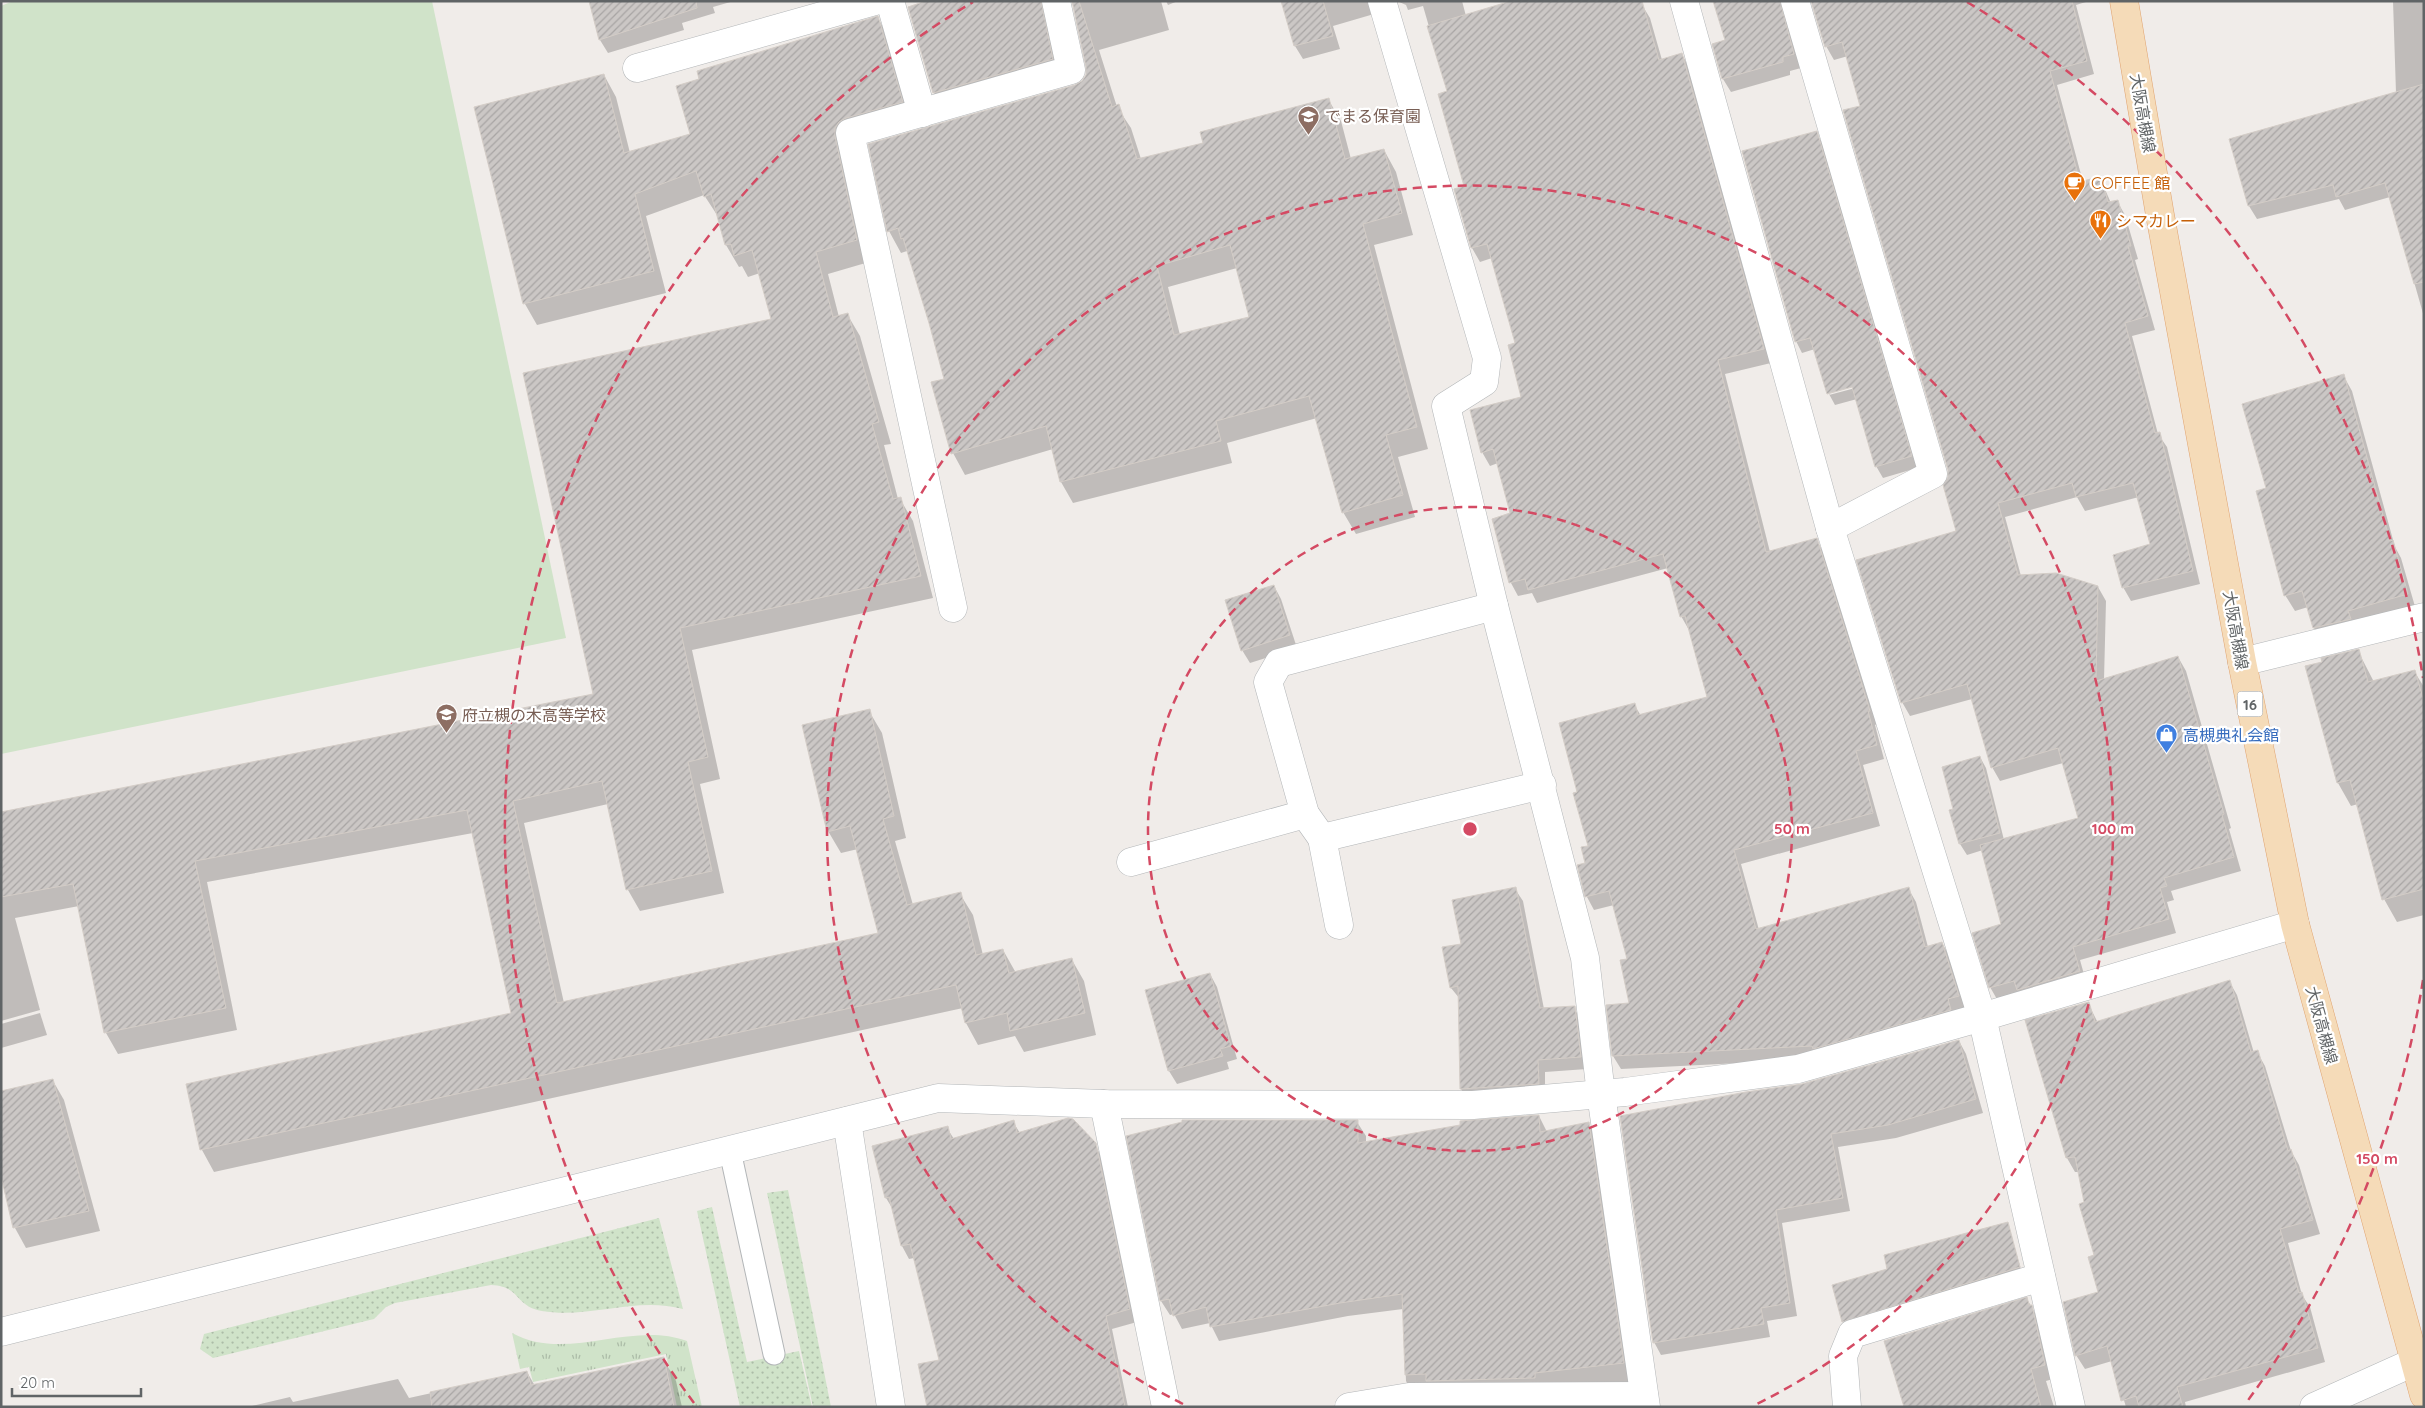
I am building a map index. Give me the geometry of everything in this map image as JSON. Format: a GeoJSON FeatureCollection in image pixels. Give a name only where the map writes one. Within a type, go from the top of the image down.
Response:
{"type":"FeatureCollection","features":[{"type":"Feature","properties":{"kind":"main road","name":"大阪高槻線"},"geometry":{"type":"LineString","coordinates":[[2124,1],[2242,662],[2294,924],[2424,1395]]}},
{"type":"Feature","properties":{"kind":"street"},"geometry":{"type":"LineString","coordinates":[[638,68],[875,1]]}},
{"type":"Feature","properties":{"kind":"street"},"geometry":{"type":"LineString","coordinates":[[890,1],[922,112]]}},
{"type":"Feature","properties":{"kind":"street"},"geometry":{"type":"LineString","coordinates":[[953,608],[850,133],[1071,70],[1056,1]]}},
{"type":"Feature","properties":{"kind":"street"},"geometry":{"type":"LineString","coordinates":[[1349,1407],[1409,1397],[1645,1401],[1601,1094],[1585,958],[1542,785],[1494,606],[1446,406],[1484,382],[1487,358],[1382,1]]}},
{"type":"Feature","properties":{"kind":"street"},"geometry":{"type":"LineString","coordinates":[[1684,1],[1830,528],[1982,1018],[2071,1407]]}},
{"type":"Feature","properties":{"kind":"street"},"geometry":{"type":"LineString","coordinates":[[1796,1],[1933,474],[1830,528]]}},
{"type":"Feature","properties":{"kind":"street"},"geometry":{"type":"LineString","coordinates":[[1339,925],[1322,838],[1305,814],[1268,682],[1279,663],[1494,606]]}},
{"type":"Feature","properties":{"kind":"street"},"geometry":{"type":"LineString","coordinates":[[2242,662],[2424,617]]}},
{"type":"Feature","properties":{"kind":"street"},"geometry":{"type":"LineString","coordinates":[[1322,838],[1542,785]]}},
{"type":"Feature","properties":{"kind":"street"},"geometry":{"type":"LineString","coordinates":[[1131,862],[1305,814]]}},
{"type":"Feature","properties":{"kind":"street"},"geometry":{"type":"LineString","coordinates":[[1,1332],[938,1098],[1104,1104],[1473,1105],[1601,1094],[1798,1069],[1982,1018],[2294,924]]}},
{"type":"Feature","properties":{"kind":"street"},"geometry":{"type":"LineString","coordinates":[[1104,1104],[1166,1407]]}},
{"type":"Feature","properties":{"kind":"street"},"geometry":{"type":"LineString","coordinates":[[847,1121],[891,1407]]}},
{"type":"Feature","properties":{"kind":"street"},"geometry":{"type":"LineString","coordinates":[[1847,1407],[1844,1356],[1852,1334],[2041,1277]]}},
{"type":"Feature","properties":{"kind":"street"},"geometry":{"type":"LineString","coordinates":[[2314,1407],[2414,1362]]}},
{"type":"Feature","properties":{"kind":"lane"},"geometry":{"type":"LineString","coordinates":[[730,1151],[774,1354]]}},
{"type":"Feature","properties":{"kind":"green space"},"geometry":{"type":"Polygon","coordinates":[[[13,1],[432,1],[566,638],[1,754],[1,6],[13,1]]]}},
{"type":"Feature","properties":{"kind":"green space"},"geometry":{"type":"Polygon","coordinates":[[[788,1190],[831,1407],[813,1407],[767,1193],[788,1190]]]}},
{"type":"Feature","properties":{"kind":"green space"},"geometry":{"type":"Polygon","coordinates":[[[712,1207],[747,1362],[799,1351],[812,1407],[740,1407],[697,1211],[712,1207]]]}},
{"type":"Feature","properties":{"kind":"green space"},"geometry":{"type":"Polygon","coordinates":[[[659,1218],[683,1309],[648,1305],[578,1312],[542,1311],[526,1305],[508,1289],[491,1285],[395,1303],[386,1307],[374,1319],[213,1358],[200,1349],[204,1334],[659,1218]]]}},
{"type":"Feature","properties":{"kind":"green space"},"geometry":{"type":"Polygon","coordinates":[[[512,1333],[533,1341],[555,1344],[643,1335],[665,1336],[687,1341],[702,1407],[677,1407],[666,1354],[533,1382],[529,1367],[520,1369],[512,1333]]]}},
{"type":"Feature","properties":{"kind":"building"},"geometry":{"type":"Polygon","coordinates":[[[589,1],[696,1],[697,8],[599,40],[589,1]]]}},
{"type":"Feature","properties":{"kind":"building"},"geometry":{"type":"Polygon","coordinates":[[[926,1],[1041,1],[1053,59],[933,93],[908,7],[926,1]]]}},
{"type":"Feature","properties":{"kind":"building"},"geometry":{"type":"Polygon","coordinates":[[[1072,1],[1079,1],[1112,107],[1119,104],[1137,159],[1203,143],[1200,132],[1329,98],[1345,159],[1384,149],[1402,213],[1363,224],[1417,427],[1386,435],[1403,495],[1342,513],[1309,396],[1216,421],[1221,441],[1060,482],[1046,426],[951,454],[931,382],[944,379],[903,238],[901,239],[898,228],[887,232],[868,144],[1075,85],[1082,81],[1086,75],[1072,1]],[[1230,245],[1157,266],[1174,335],[1249,317],[1230,245]]]}},
{"type":"Feature","properties":{"kind":"building"},"geometry":{"type":"Polygon","coordinates":[[[1281,1],[1323,1],[1333,36],[1294,46],[1281,1]]]}},
{"type":"Feature","properties":{"kind":"building"},"geometry":{"type":"Polygon","coordinates":[[[1511,1],[1642,1],[1659,60],[1682,53],[1764,349],[1718,360],[1766,552],[1817,538],[1870,711],[1868,711],[1877,745],[1856,751],[1873,813],[1734,850],[1756,929],[1909,887],[1925,947],[1942,942],[1959,996],[1948,999],[1951,1010],[1813,1049],[1812,1046],[1612,1056],[1606,1005],[1629,1003],[1620,960],[1627,959],[1609,891],[1585,897],[1577,865],[1585,863],[1581,847],[1588,846],[1573,793],[1577,792],[1559,723],[1635,703],[1638,715],[1707,697],[1685,616],[1680,617],[1663,554],[1528,590],[1525,579],[1509,583],[1492,519],[1510,513],[1493,449],[1481,453],[1470,410],[1521,397],[1508,345],[1515,343],[1487,244],[1471,248],[1454,189],[1464,186],[1438,94],[1447,91],[1427,26],[1511,1]]]}},
{"type":"Feature","properties":{"kind":"building"},"geometry":{"type":"Polygon","coordinates":[[[1713,1],[1780,1],[1794,54],[1783,57],[1783,62],[1722,79],[1712,44],[1725,40],[1713,1]]]}},
{"type":"Feature","properties":{"kind":"building"},"geometry":{"type":"Polygon","coordinates":[[[1811,1],[2072,1],[2087,61],[2050,71],[2080,182],[2101,176],[2108,202],[2118,200],[2131,246],[2128,246],[2148,316],[2125,323],[2155,433],[2160,432],[2193,571],[2122,588],[2113,555],[2150,544],[2133,483],[2076,497],[2072,483],[1998,503],[2018,575],[2056,573],[2098,586],[2096,681],[2178,656],[2224,814],[2222,815],[2234,857],[2164,878],[2167,886],[2160,888],[2169,919],[2073,947],[2080,971],[2017,990],[2014,981],[1989,988],[1972,933],[2001,924],[1980,845],[2078,818],[2058,748],[1991,768],[1967,684],[1901,703],[1856,560],[1956,531],[1943,485],[1948,477],[1948,470],[1843,110],[1860,106],[1842,42],[1825,47],[1811,1]]]}},
{"type":"Feature","properties":{"kind":"building"},"geometry":{"type":"Polygon","coordinates":[[[878,16],[903,102],[846,118],[839,122],[835,128],[835,136],[857,240],[816,252],[833,317],[848,313],[879,422],[872,424],[893,499],[901,497],[921,576],[680,628],[708,757],[688,762],[712,871],[626,890],[602,781],[513,801],[557,1003],[878,933],[850,826],[827,832],[802,725],[870,709],[894,816],[883,819],[907,905],[961,892],[976,955],[1003,949],[1009,973],[1072,958],[1085,1013],[1010,1031],[1007,1013],[965,1023],[956,985],[200,1150],[186,1084],[511,1013],[467,810],[195,861],[226,1008],[104,1033],[73,884],[1,897],[1,812],[593,694],[523,373],[771,319],[752,250],[734,256],[731,244],[725,245],[711,194],[704,197],[696,171],[635,194],[654,271],[523,304],[474,107],[604,74],[624,153],[690,134],[676,86],[699,79],[697,71],[878,16]]]}},
{"type":"Feature","properties":{"kind":"building"},"geometry":{"type":"Polygon","coordinates":[[[2424,84],[2424,282],[2414,284],[2385,183],[2336,197],[2333,185],[2248,206],[2229,139],[2424,84]]]}},
{"type":"Feature","properties":{"kind":"building"},"geometry":{"type":"Polygon","coordinates":[[[1817,131],[1912,456],[1875,467],[1852,387],[1827,394],[1810,338],[1795,342],[1742,151],[1817,131]]]}},
{"type":"Feature","properties":{"kind":"building"},"geometry":{"type":"Polygon","coordinates":[[[2344,374],[2390,541],[2393,540],[2408,594],[2348,611],[2351,619],[2313,628],[2302,591],[2284,596],[2256,491],[2266,488],[2242,404],[2344,374]]]}},
{"type":"Feature","properties":{"kind":"building"},"geometry":{"type":"Polygon","coordinates":[[[1274,585],[1290,635],[1241,651],[1225,600],[1274,585]]]}},
{"type":"Feature","properties":{"kind":"building"},"geometry":{"type":"Polygon","coordinates":[[[2359,649],[2368,682],[2415,670],[2424,702],[2424,889],[2382,900],[2350,780],[2337,783],[2305,666],[2322,662],[2321,658],[2359,649]]]}},
{"type":"Feature","properties":{"kind":"building"},"geometry":{"type":"Polygon","coordinates":[[[1980,756],[2000,833],[1959,844],[1949,810],[1953,809],[1942,767],[1980,756]]]}},
{"type":"Feature","properties":{"kind":"building"},"geometry":{"type":"Polygon","coordinates":[[[1516,887],[1540,1008],[1575,1006],[1581,1057],[1538,1060],[1539,1084],[1460,1089],[1458,986],[1450,988],[1442,947],[1461,944],[1452,900],[1516,887]]]}},
{"type":"Feature","properties":{"kind":"building"},"geometry":{"type":"Polygon","coordinates":[[[1210,973],[1231,1046],[1220,1049],[1223,1056],[1168,1071],[1145,990],[1210,973]]]}},
{"type":"Feature","properties":{"kind":"building"},"geometry":{"type":"Polygon","coordinates":[[[2230,980],[2251,1052],[2258,1050],[2288,1151],[2291,1149],[2313,1220],[2280,1229],[2299,1293],[2302,1292],[2318,1348],[2177,1387],[2183,1407],[2139,1407],[2136,1396],[2121,1401],[2107,1346],[2075,1356],[2063,1302],[2098,1292],[2088,1257],[2094,1255],[2079,1204],[2084,1202],[2075,1157],[2066,1158],[2025,1020],[2089,1002],[2095,1022],[2230,980]]]}},
{"type":"Feature","properties":{"kind":"building"},"geometry":{"type":"Polygon","coordinates":[[[1959,1040],[1976,1099],[1888,1125],[1831,1134],[1843,1198],[1776,1210],[1790,1303],[1761,1308],[1764,1324],[1653,1343],[1620,1116],[1746,1092],[1802,1084],[1959,1040]]]}},
{"type":"Feature","properties":{"kind":"building"},"geometry":{"type":"Polygon","coordinates":[[[53,1079],[89,1211],[13,1228],[1,1176],[1,1091],[53,1079]]]}},
{"type":"Feature","properties":{"kind":"building"},"geometry":{"type":"Polygon","coordinates":[[[1539,1115],[1540,1132],[1589,1122],[1624,1363],[1535,1373],[1535,1378],[1426,1381],[1426,1374],[1405,1375],[1402,1294],[1340,1303],[1210,1327],[1206,1307],[1173,1316],[1169,1299],[1160,1301],[1126,1136],[1182,1122],[1182,1120],[1358,1120],[1358,1143],[1460,1125],[1460,1121],[1539,1115]]]}},
{"type":"Feature","properties":{"kind":"building"},"geometry":{"type":"Polygon","coordinates":[[[1068,1118],[1073,1119],[1096,1143],[1130,1309],[1106,1316],[1125,1407],[927,1407],[918,1364],[939,1360],[910,1244],[901,1246],[889,1197],[885,1198],[872,1146],[948,1126],[951,1139],[1014,1120],[1017,1133],[1068,1118]]]}},
{"type":"Feature","properties":{"kind":"building"},"geometry":{"type":"Polygon","coordinates":[[[2008,1222],[2020,1267],[1842,1322],[1832,1285],[1887,1269],[1884,1255],[2008,1222]]]}},
{"type":"Feature","properties":{"kind":"building"},"geometry":{"type":"Polygon","coordinates":[[[2027,1297],[2029,1305],[2032,1305],[2045,1365],[2031,1369],[2041,1407],[1904,1407],[1884,1341],[2027,1297]]]}},
{"type":"Feature","properties":{"kind":"building"},"geometry":{"type":"Polygon","coordinates":[[[664,1357],[674,1407],[432,1407],[430,1392],[527,1371],[531,1385],[664,1357]]]}},
{"type":"Feature","properties":{"kind":"place","name":"でまる保育園"},"geometry":{"type":"Point","coordinates":[1309,135]}},
{"type":"Feature","properties":{"kind":"place","name":"COFFEE 館"},"geometry":{"type":"Point","coordinates":[2075,202]}},
{"type":"Feature","properties":{"kind":"place","name":"シマカレー"},"geometry":{"type":"Point","coordinates":[2100,240]}},
{"type":"Feature","properties":{"kind":"place","name":"府立槻の木高等学校"},"geometry":{"type":"Point","coordinates":[446,734]}},
{"type":"Feature","properties":{"kind":"place","name":"高槻典礼会館"},"geometry":{"type":"Point","coordinates":[2167,754]}}]}
